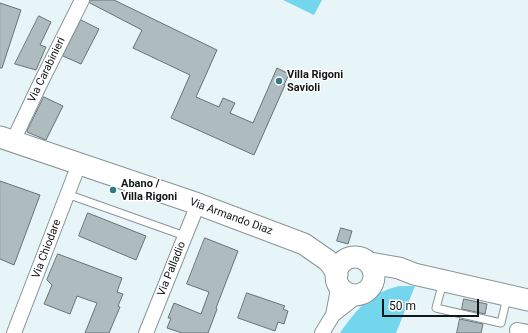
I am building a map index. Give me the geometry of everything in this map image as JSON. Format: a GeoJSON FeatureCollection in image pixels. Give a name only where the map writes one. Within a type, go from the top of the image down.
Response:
{"type":"FeatureCollection","features":[{"type":"Feature","properties":{"kind":"street","name":"Via Carabinieri"},"geometry":{"type":"LineString","coordinates":[[6,139],[40,84],[82,0]]}},
{"type":"Feature","properties":{"kind":"street","name":"Via Armando Diaz"},"geometry":{"type":"LineString","coordinates":[[6,139],[198,204],[304,244],[325,248],[361,260],[399,268],[414,274],[528,300]]}},
{"type":"Feature","properties":{"kind":"street","name":"Via Chiodare"},"geometry":{"type":"LineString","coordinates":[[14,333],[78,164]]}},
{"type":"Feature","properties":{"kind":"street","name":"Via Palladio"},"geometry":{"type":"LineString","coordinates":[[146,333],[198,204]]}},
{"type":"Feature","properties":{"kind":"street","name":"Via Armando Diaz"},"geometry":{"type":"LineString","coordinates":[[304,244],[331,264],[338,279]]}},
{"type":"Feature","properties":{"kind":"street"},"geometry":{"type":"LineString","coordinates":[[322,333],[333,315],[366,289],[374,278],[373,270],[361,260],[342,262],[338,268],[333,315]]}},
{"type":"Feature","properties":{"kind":"street","name":"Via Armando Diaz"},"geometry":{"type":"LineString","coordinates":[[366,289],[390,278],[414,274]]}},
{"type":"Feature","properties":{"kind":"street"},"geometry":{"type":"LineString","coordinates":[[338,279],[343,289],[348,293],[355,294],[366,289]]}},
{"type":"Feature","properties":{"kind":"lane"},"geometry":{"type":"LineString","coordinates":[[67,194],[185,236]]}},
{"type":"Feature","properties":{"kind":"lane"},"geometry":{"type":"LineString","coordinates":[[443,280],[436,308],[501,323],[508,295]]}},
{"type":"Feature","properties":{"kind":"shaded area"},"geometry":{"type":"Polygon","coordinates":[[[283,0],[322,0],[314,15],[283,0]]]}},
{"type":"Feature","properties":{"kind":"shaded area"},"geometry":{"type":"Polygon","coordinates":[[[399,286],[415,286],[396,333],[340,333],[358,310],[372,298],[389,289],[399,286]]]}},
{"type":"Feature","properties":{"kind":"building","name":"Villa Rigoni Savioli"},"geometry":{"type":"Polygon","coordinates":[[[90,0],[114,0],[217,50],[196,97],[219,107],[223,98],[235,103],[230,113],[253,123],[277,68],[289,74],[254,155],[171,118],[190,75],[133,48],[142,30],[90,3],[90,0]]]}},
{"type":"Feature","properties":{"kind":"building"},"geometry":{"type":"Polygon","coordinates":[[[0,3],[21,10],[2,68],[0,68],[0,3]]]}},
{"type":"Feature","properties":{"kind":"building"},"geometry":{"type":"Polygon","coordinates":[[[39,16],[51,22],[40,45],[46,47],[36,70],[15,64],[39,16]]]}},
{"type":"Feature","properties":{"kind":"building"},"geometry":{"type":"Polygon","coordinates":[[[81,20],[99,29],[81,64],[63,56],[81,20]]]}},
{"type":"Feature","properties":{"kind":"building"},"geometry":{"type":"Polygon","coordinates":[[[44,97],[63,106],[46,140],[27,132],[44,97]]]}},
{"type":"Feature","properties":{"kind":"building"},"geometry":{"type":"Polygon","coordinates":[[[0,181],[40,195],[14,265],[0,259],[0,181]]]}},
{"type":"Feature","properties":{"kind":"building"},"geometry":{"type":"Polygon","coordinates":[[[88,213],[146,236],[136,260],[79,236],[88,213]]]}},
{"type":"Feature","properties":{"kind":"building"},"geometry":{"type":"Polygon","coordinates":[[[341,228],[352,231],[348,244],[337,241],[341,228]]]}},
{"type":"Feature","properties":{"kind":"building"},"geometry":{"type":"Polygon","coordinates":[[[205,238],[238,251],[208,333],[182,333],[167,328],[171,318],[168,318],[174,303],[201,314],[209,292],[187,284],[205,238]]]}},
{"type":"Feature","properties":{"kind":"building"},"geometry":{"type":"Polygon","coordinates":[[[58,254],[122,278],[117,292],[123,294],[118,306],[120,307],[109,333],[85,333],[97,303],[77,296],[70,314],[44,304],[52,285],[47,280],[58,254]]]}},
{"type":"Feature","properties":{"kind":"building"},"geometry":{"type":"Polygon","coordinates":[[[247,293],[285,306],[283,309],[288,311],[284,324],[278,322],[275,331],[238,318],[247,293]]]}},
{"type":"Feature","properties":{"kind":"building"},"geometry":{"type":"Polygon","coordinates":[[[464,299],[487,304],[485,314],[462,309],[464,299]]]}},
{"type":"Feature","properties":{"kind":"building"},"geometry":{"type":"Polygon","coordinates":[[[460,319],[483,324],[481,333],[457,333],[460,319]]]}},
{"type":"Feature","properties":{"kind":"place","name":"Villa Rigoni Savioli"},"geometry":{"type":"Point","coordinates":[279,81]}},
{"type":"Feature","properties":{"kind":"place","name":"Abano / Villa Rigoni"},"geometry":{"type":"Point","coordinates":[113,190]}}]}
